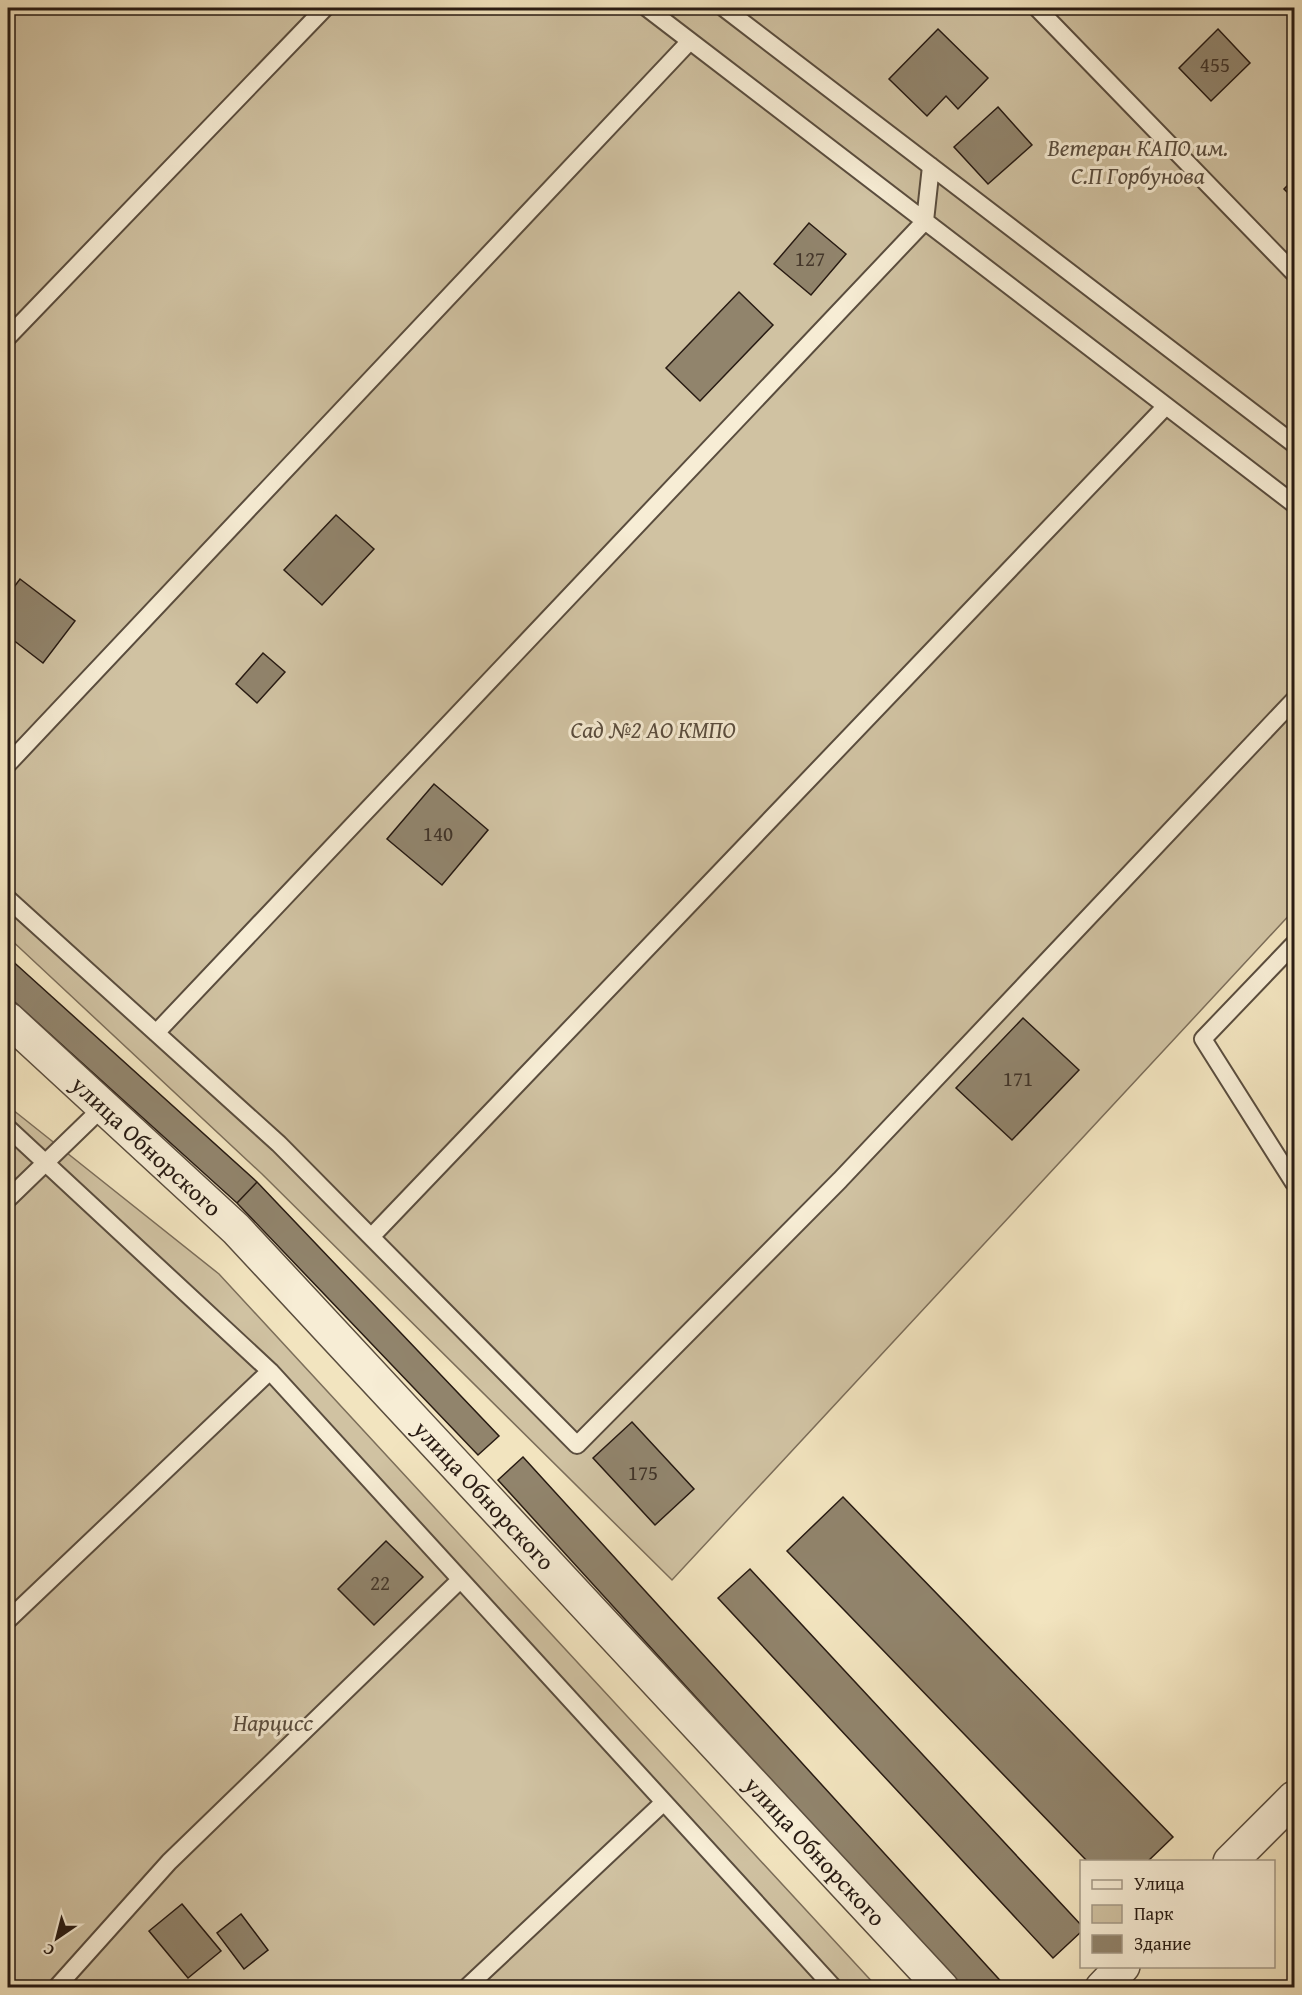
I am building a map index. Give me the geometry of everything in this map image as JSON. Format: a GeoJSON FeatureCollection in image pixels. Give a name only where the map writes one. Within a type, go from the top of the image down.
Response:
{"type":"FeatureCollection","features":[{"type":"Feature","properties":{"kind":"street","name":"улица Обнорского"},"geometry":{"type":"LineString","coordinates":[[8,1019],[236,1229],[942,1988]]}},
{"type":"Feature","properties":{"kind":"street"},"geometry":{"type":"LineString","coordinates":[[1232,1860],[1294,1798]]}},
{"type":"Feature","properties":{"kind":"street"},"geometry":{"type":"LineString","coordinates":[[1102,1988],[1121,1968]]}},
{"type":"Feature","properties":{"kind":"lane"},"geometry":{"type":"LineString","coordinates":[[8,338],[325,8]]}},
{"type":"Feature","properties":{"kind":"lane"},"geometry":{"type":"LineString","coordinates":[[646,8],[1294,504]]}},
{"type":"Feature","properties":{"kind":"lane"},"geometry":{"type":"LineString","coordinates":[[724,8],[1294,444]]}},
{"type":"Feature","properties":{"kind":"lane"},"geometry":{"type":"LineString","coordinates":[[1037,8],[1294,273]]}},
{"type":"Feature","properties":{"kind":"lane"},"geometry":{"type":"LineString","coordinates":[[8,764],[690,41]]}},
{"type":"Feature","properties":{"kind":"lane"},"geometry":{"type":"LineString","coordinates":[[156,1033],[925,221],[931,166]]}},
{"type":"Feature","properties":{"kind":"lane"},"geometry":{"type":"LineString","coordinates":[[371,1237],[1166,406]]}},
{"type":"Feature","properties":{"kind":"lane"},"geometry":{"type":"LineString","coordinates":[[8,899],[279,1144],[577,1445],[840,1180],[1294,700]]}},
{"type":"Feature","properties":{"kind":"lane"},"geometry":{"type":"LineString","coordinates":[[1294,944],[1203,1039],[1294,1183]]}},
{"type":"Feature","properties":{"kind":"lane"},"geometry":{"type":"LineString","coordinates":[[8,1199],[103,1107]]}},
{"type":"Feature","properties":{"kind":"lane"},"geometry":{"type":"LineString","coordinates":[[8,1128],[270,1371],[834,1988]]}},
{"type":"Feature","properties":{"kind":"lane"},"geometry":{"type":"LineString","coordinates":[[8,1620],[270,1371]]}},
{"type":"Feature","properties":{"kind":"lane"},"geometry":{"type":"LineString","coordinates":[[56,1988],[169,1862],[460,1580]]}},
{"type":"Feature","properties":{"kind":"lane"},"geometry":{"type":"LineString","coordinates":[[466,1988],[664,1802]]}},
{"type":"Feature","properties":{"kind":"green space","name":"Сад №2 АО КМПО"},"geometry":{"type":"Polygon","coordinates":[[[8,8],[1294,8],[1294,910],[672,1580],[262,1174],[8,937],[8,8]]]}},
{"type":"Feature","properties":{"kind":"green space","name":"Нарцисс"},"geometry":{"type":"Polygon","coordinates":[[[8,1106],[219,1274],[877,1987],[8,1987],[8,1106]]]}},
{"type":"Feature","properties":{"kind":"building"},"geometry":{"type":"Polygon","coordinates":[[[938,29],[988,78],[958,109],[946,96],[927,116],[889,79],[938,29]]]}},
{"type":"Feature","properties":{"kind":"building"},"geometry":{"type":"Polygon","coordinates":[[[1218,29],[1250,63],[1211,101],[1179,68],[1218,29]]]}},
{"type":"Feature","properties":{"kind":"building"},"geometry":{"type":"Polygon","coordinates":[[[998,107],[1032,145],[988,184],[954,147],[998,107]]]}},
{"type":"Feature","properties":{"kind":"building"},"geometry":{"type":"Polygon","coordinates":[[[1294,179],[1294,199],[1284,189],[1294,179]]]}},
{"type":"Feature","properties":{"kind":"building"},"geometry":{"type":"Polygon","coordinates":[[[809,223],[846,254],[811,295],[774,264],[809,223]]]}},
{"type":"Feature","properties":{"kind":"building"},"geometry":{"type":"Polygon","coordinates":[[[739,292],[773,325],[700,401],[666,368],[739,292]]]}},
{"type":"Feature","properties":{"kind":"building"},"geometry":{"type":"Polygon","coordinates":[[[336,515],[374,549],[322,605],[284,570],[336,515]]]}},
{"type":"Feature","properties":{"kind":"building"},"geometry":{"type":"Polygon","coordinates":[[[20,579],[75,621],[43,663],[8,636],[8,595],[20,579]]]}},
{"type":"Feature","properties":{"kind":"building"},"geometry":{"type":"Polygon","coordinates":[[[263,653],[285,672],[257,703],[236,684],[263,653]]]}},
{"type":"Feature","properties":{"kind":"building"},"geometry":{"type":"Polygon","coordinates":[[[434,784],[488,830],[442,885],[387,839],[434,784]]]}},
{"type":"Feature","properties":{"kind":"building"},"geometry":{"type":"Polygon","coordinates":[[[8,957],[257,1182],[237,1203],[8,996],[8,957]]]}},
{"type":"Feature","properties":{"kind":"building"},"geometry":{"type":"Polygon","coordinates":[[[1023,1018],[1079,1070],[1012,1140],[956,1088],[1023,1018]]]}},
{"type":"Feature","properties":{"kind":"building"},"geometry":{"type":"Polygon","coordinates":[[[257,1182],[499,1436],[478,1455],[237,1203],[257,1182]]]}},
{"type":"Feature","properties":{"kind":"building"},"geometry":{"type":"Polygon","coordinates":[[[632,1422],[694,1489],[655,1525],[593,1458],[632,1422]]]}},
{"type":"Feature","properties":{"kind":"building"},"geometry":{"type":"Polygon","coordinates":[[[523,1457],[1007,1988],[961,1988],[498,1480],[523,1457]]]}},
{"type":"Feature","properties":{"kind":"building"},"geometry":{"type":"Polygon","coordinates":[[[843,1497],[1173,1837],[1149,1860],[1086,1860],[787,1551],[843,1497]]]}},
{"type":"Feature","properties":{"kind":"building"},"geometry":{"type":"Polygon","coordinates":[[[386,1541],[423,1577],[374,1625],[338,1589],[386,1541]]]}},
{"type":"Feature","properties":{"kind":"building"},"geometry":{"type":"Polygon","coordinates":[[[750,1569],[1080,1924],[1080,1933],[1053,1958],[718,1598],[750,1569]]]}},
{"type":"Feature","properties":{"kind":"building"},"geometry":{"type":"Polygon","coordinates":[[[182,1904],[221,1951],[188,1978],[149,1931],[182,1904]]]}},
{"type":"Feature","properties":{"kind":"building"},"geometry":{"type":"Polygon","coordinates":[[[241,1914],[268,1950],[244,1969],[217,1933],[241,1914]]]}},
{"type":"Feature","properties":{"kind":"park label","name":"Ветеран КАПО им. С.П Горбунова"},"geometry":{"type":"Point","coordinates":[1138,162]}}]}
